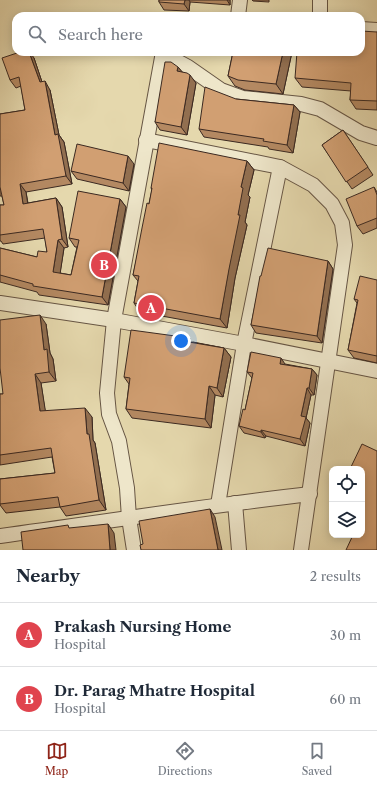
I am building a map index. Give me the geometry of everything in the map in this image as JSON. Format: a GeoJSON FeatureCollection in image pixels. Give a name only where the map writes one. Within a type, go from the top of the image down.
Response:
{"type":"FeatureCollection","features":[{"type":"Feature","properties":{"kind":"street"},"geometry":{"type":"LineString","coordinates":[[238,12],[240,0]]}},
{"type":"Feature","properties":{"kind":"street"},"geometry":{"type":"LineString","coordinates":[[320,0],[320,12]]}},
{"type":"Feature","properties":{"kind":"street"},"geometry":{"type":"LineString","coordinates":[[365,29],[377,30]]}},
{"type":"Feature","properties":{"kind":"street"},"geometry":{"type":"LineString","coordinates":[[134,550],[129,518],[127,488],[119,441],[109,414],[107,394],[114,320],[161,56]]}},
{"type":"Feature","properties":{"kind":"street"},"geometry":{"type":"LineString","coordinates":[[169,56],[188,67],[221,90],[243,98],[301,104],[320,109],[361,133],[377,138]]}},
{"type":"Feature","properties":{"kind":"street"},"geometry":{"type":"LineString","coordinates":[[146,140],[280,167],[313,185],[332,204],[342,223],[345,245],[301,550]]}},
{"type":"Feature","properties":{"kind":"street"},"geometry":{"type":"LineString","coordinates":[[218,505],[244,344],[280,167]]}},
{"type":"Feature","properties":{"kind":"street"},"geometry":{"type":"LineString","coordinates":[[0,303],[114,320],[377,371]]}},
{"type":"Feature","properties":{"kind":"street"},"geometry":{"type":"LineString","coordinates":[[0,536],[218,505],[310,494]]}},
{"type":"Feature","properties":{"kind":"street"},"geometry":{"type":"LineString","coordinates":[[235,503],[239,550]]}},
{"type":"Feature","properties":{"kind":"building"},"geometry":{"type":"Polygon","coordinates":[[[159,0],[185,0],[184,4],[159,2],[159,0]]]}},
{"type":"Feature","properties":{"kind":"building"},"geometry":{"type":"Polygon","coordinates":[[[365,31],[377,32],[377,101],[350,100],[351,83],[295,78],[297,56],[365,56],[365,31]]]}},
{"type":"Feature","properties":{"kind":"building"},"geometry":{"type":"Polygon","coordinates":[[[12,55],[12,56],[30,56],[40,82],[45,81],[55,135],[58,134],[66,176],[20,184],[23,204],[56,198],[62,239],[58,240],[53,272],[71,275],[79,240],[69,238],[78,191],[120,199],[102,297],[33,286],[33,284],[0,275],[0,248],[37,257],[38,251],[47,252],[43,229],[0,235],[0,205],[4,205],[0,187],[0,114],[25,110],[19,77],[10,80],[2,58],[12,55]]]}},
{"type":"Feature","properties":{"kind":"building"},"geometry":{"type":"Polygon","coordinates":[[[232,56],[282,56],[276,84],[238,80],[228,76],[232,56]]]}},
{"type":"Feature","properties":{"kind":"building"},"geometry":{"type":"Polygon","coordinates":[[[165,62],[171,62],[178,67],[177,71],[190,75],[181,127],[155,122],[165,62]]]}},
{"type":"Feature","properties":{"kind":"building"},"geometry":{"type":"Polygon","coordinates":[[[205,87],[236,99],[294,105],[287,145],[263,141],[264,139],[199,129],[205,87]]]}},
{"type":"Feature","properties":{"kind":"building"},"geometry":{"type":"Polygon","coordinates":[[[343,130],[368,167],[346,182],[322,145],[343,130]]]}},
{"type":"Feature","properties":{"kind":"building"},"geometry":{"type":"Polygon","coordinates":[[[159,143],[247,161],[241,187],[243,188],[238,215],[240,215],[220,319],[134,303],[139,276],[133,275],[147,203],[149,204],[159,143]]]}},
{"type":"Feature","properties":{"kind":"building"},"geometry":{"type":"Polygon","coordinates":[[[77,144],[128,156],[123,183],[71,171],[77,144]]]}},
{"type":"Feature","properties":{"kind":"building"},"geometry":{"type":"Polygon","coordinates":[[[374,187],[377,195],[377,218],[357,226],[346,199],[374,187]]]}},
{"type":"Feature","properties":{"kind":"building"},"geometry":{"type":"Polygon","coordinates":[[[268,248],[328,261],[317,336],[251,325],[260,276],[268,248]]]}},
{"type":"Feature","properties":{"kind":"building"},"geometry":{"type":"Polygon","coordinates":[[[360,276],[377,280],[377,356],[348,350],[358,300],[354,299],[360,276]]]}},
{"type":"Feature","properties":{"kind":"building"},"geometry":{"type":"Polygon","coordinates":[[[40,315],[44,350],[47,349],[49,372],[35,374],[40,411],[85,408],[87,434],[89,434],[99,500],[60,507],[58,497],[0,504],[0,479],[55,473],[51,448],[0,455],[0,394],[3,394],[0,368],[0,320],[40,315]]]}},
{"type":"Feature","properties":{"kind":"building"},"geometry":{"type":"Polygon","coordinates":[[[131,330],[190,338],[189,342],[224,348],[217,388],[209,386],[205,419],[126,409],[130,378],[124,377],[131,330]]]}},
{"type":"Feature","properties":{"kind":"building"},"geometry":{"type":"Polygon","coordinates":[[[251,352],[281,358],[280,364],[312,369],[309,388],[307,388],[301,416],[306,417],[300,439],[261,430],[261,432],[239,426],[243,409],[245,410],[253,373],[247,372],[251,352]]]}},
{"type":"Feature","properties":{"kind":"building"},"geometry":{"type":"Polygon","coordinates":[[[362,444],[377,451],[377,550],[346,550],[352,538],[365,538],[365,466],[351,466],[362,444]]]}},
{"type":"Feature","properties":{"kind":"building"},"geometry":{"type":"Polygon","coordinates":[[[210,509],[218,550],[141,550],[140,545],[143,544],[139,521],[210,509]]]}},
{"type":"Feature","properties":{"kind":"building"},"geometry":{"type":"Polygon","coordinates":[[[108,524],[110,550],[23,550],[21,532],[68,525],[69,528],[108,524]]]}},
{"type":"Feature","properties":{"kind":"place","name":"Dr. Parag Mhatre Hospital"},"geometry":{"type":"Point","coordinates":[104,265]}},
{"type":"Feature","properties":{"kind":"place","name":"Prakash Nursing Home"},"geometry":{"type":"Point","coordinates":[151,308]}}]}
